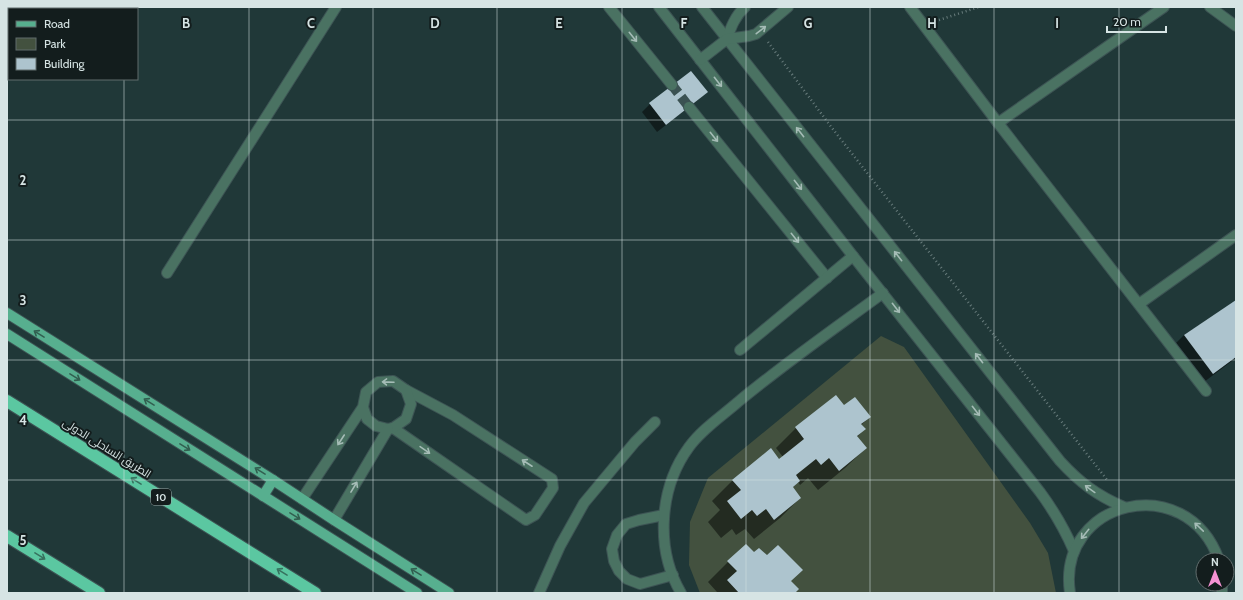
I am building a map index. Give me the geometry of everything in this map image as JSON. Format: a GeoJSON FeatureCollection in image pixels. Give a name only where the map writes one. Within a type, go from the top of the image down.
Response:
{"type":"FeatureCollection","features":[{"type":"Feature","properties":{"kind":"highway","name":"الطريق الساحلى الدولى"},"geometry":{"type":"LineString","coordinates":[[7,401],[315,593]]}},
{"type":"Feature","properties":{"kind":"highway"},"geometry":{"type":"LineString","coordinates":[[7,536],[99,593]]}},
{"type":"Feature","properties":{"kind":"main road"},"geometry":{"type":"LineString","coordinates":[[7,314],[273,480],[448,593]]}},
{"type":"Feature","properties":{"kind":"main road"},"geometry":{"type":"LineString","coordinates":[[7,334],[417,593]]}},
{"type":"Feature","properties":{"kind":"main road"},"geometry":{"type":"LineString","coordinates":[[263,496],[273,480]]}},
{"type":"Feature","properties":{"kind":"street"},"geometry":{"type":"LineString","coordinates":[[167,273],[336,7]]}},
{"type":"Feature","properties":{"kind":"street"},"geometry":{"type":"LineString","coordinates":[[609,7],[672,85]]}},
{"type":"Feature","properties":{"kind":"street"},"geometry":{"type":"LineString","coordinates":[[659,7],[853,256],[1054,510],[1066,531],[1074,551]]}},
{"type":"Feature","properties":{"kind":"street"},"geometry":{"type":"LineString","coordinates":[[702,7],[1060,461],[1072,475],[1090,489],[1105,499],[1124,507]]}},
{"type":"Feature","properties":{"kind":"street"},"geometry":{"type":"LineString","coordinates":[[727,39],[734,19],[745,7]]}},
{"type":"Feature","properties":{"kind":"street"},"geometry":{"type":"LineString","coordinates":[[700,60],[727,39],[756,34],[788,7]]}},
{"type":"Feature","properties":{"kind":"street"},"geometry":{"type":"LineString","coordinates":[[910,7],[1206,391]]}},
{"type":"Feature","properties":{"kind":"street"},"geometry":{"type":"LineString","coordinates":[[998,123],[1164,7]]}},
{"type":"Feature","properties":{"kind":"street"},"geometry":{"type":"LineString","coordinates":[[1210,7],[1236,26]]}},
{"type":"Feature","properties":{"kind":"street"},"geometry":{"type":"LineString","coordinates":[[689,107],[827,278]]}},
{"type":"Feature","properties":{"kind":"street"},"geometry":{"type":"LineString","coordinates":[[1140,304],[1236,235]]}},
{"type":"Feature","properties":{"kind":"street"},"geometry":{"type":"LineString","coordinates":[[740,350],[853,256]]}},
{"type":"Feature","properties":{"kind":"street"},"geometry":{"type":"LineString","coordinates":[[681,593],[673,575],[668,558],[664,534],[664,515],[669,485],[677,467],[690,446],[709,426],[771,375],[883,293]]}},
{"type":"Feature","properties":{"kind":"street"},"geometry":{"type":"LineString","coordinates":[[302,499],[362,407],[366,392],[378,382],[393,381],[406,390],[453,415],[552,479],[553,488],[536,515],[526,520],[391,428],[376,426],[367,419],[362,407]]}},
{"type":"Feature","properties":{"kind":"street"},"geometry":{"type":"LineString","coordinates":[[334,520],[391,428],[406,419],[411,404],[406,390]]}},
{"type":"Feature","properties":{"kind":"street"},"geometry":{"type":"LineString","coordinates":[[539,593],[560,546],[584,503],[635,442],[655,422]]}},
{"type":"Feature","properties":{"kind":"street"},"geometry":{"type":"LineString","coordinates":[[1070,593],[1068,585],[1074,551],[1094,524],[1108,514],[1124,507],[1145,504],[1161,506],[1177,511],[1191,519],[1203,531],[1213,544],[1216,552]]}},
{"type":"Feature","properties":{"kind":"street"},"geometry":{"type":"LineString","coordinates":[[664,515],[626,524],[617,535],[612,549],[614,561],[619,572],[628,579],[640,584],[673,575]]}},
{"type":"Feature","properties":{"kind":"path"},"geometry":{"type":"LineString","coordinates":[[923,24],[979,7]]}},
{"type":"Feature","properties":{"kind":"path"},"geometry":{"type":"LineString","coordinates":[[760,31],[832,128],[1109,481]]}},
{"type":"Feature","properties":{"kind":"green space"},"geometry":{"type":"Polygon","coordinates":[[[881,336],[904,347],[1030,523],[1048,553],[1056,593],[700,593],[689,565],[690,522],[708,478],[881,336]]]}},
{"type":"Feature","properties":{"kind":"building"},"geometry":{"type":"Polygon","coordinates":[[[691,71],[708,92],[666,125],[649,103],[691,71]]]}},
{"type":"Feature","properties":{"kind":"building"},"geometry":{"type":"Polygon","coordinates":[[[1236,300],[1236,357],[1213,374],[1184,335],[1236,300]]]}},
{"type":"Feature","properties":{"kind":"building"},"geometry":{"type":"Polygon","coordinates":[[[836,395],[844,405],[855,397],[871,417],[861,424],[866,429],[857,436],[867,448],[839,471],[829,458],[821,465],[816,459],[796,475],[800,481],[793,487],[801,498],[774,520],[766,509],[757,516],[752,510],[741,519],[727,501],[741,490],[732,480],[771,448],[779,459],[804,439],[795,427],[836,395]]]}},
{"type":"Feature","properties":{"kind":"building"},"geometry":{"type":"Polygon","coordinates":[[[746,544],[754,552],[759,548],[767,555],[778,545],[803,570],[791,581],[799,589],[795,593],[739,593],[727,580],[737,571],[727,561],[746,544]]]}},
{"type":"Feature","properties":{"kind":"tunnel"},"geometry":{"type":"LineString","coordinates":[[672,85],[689,107]]}}]}
